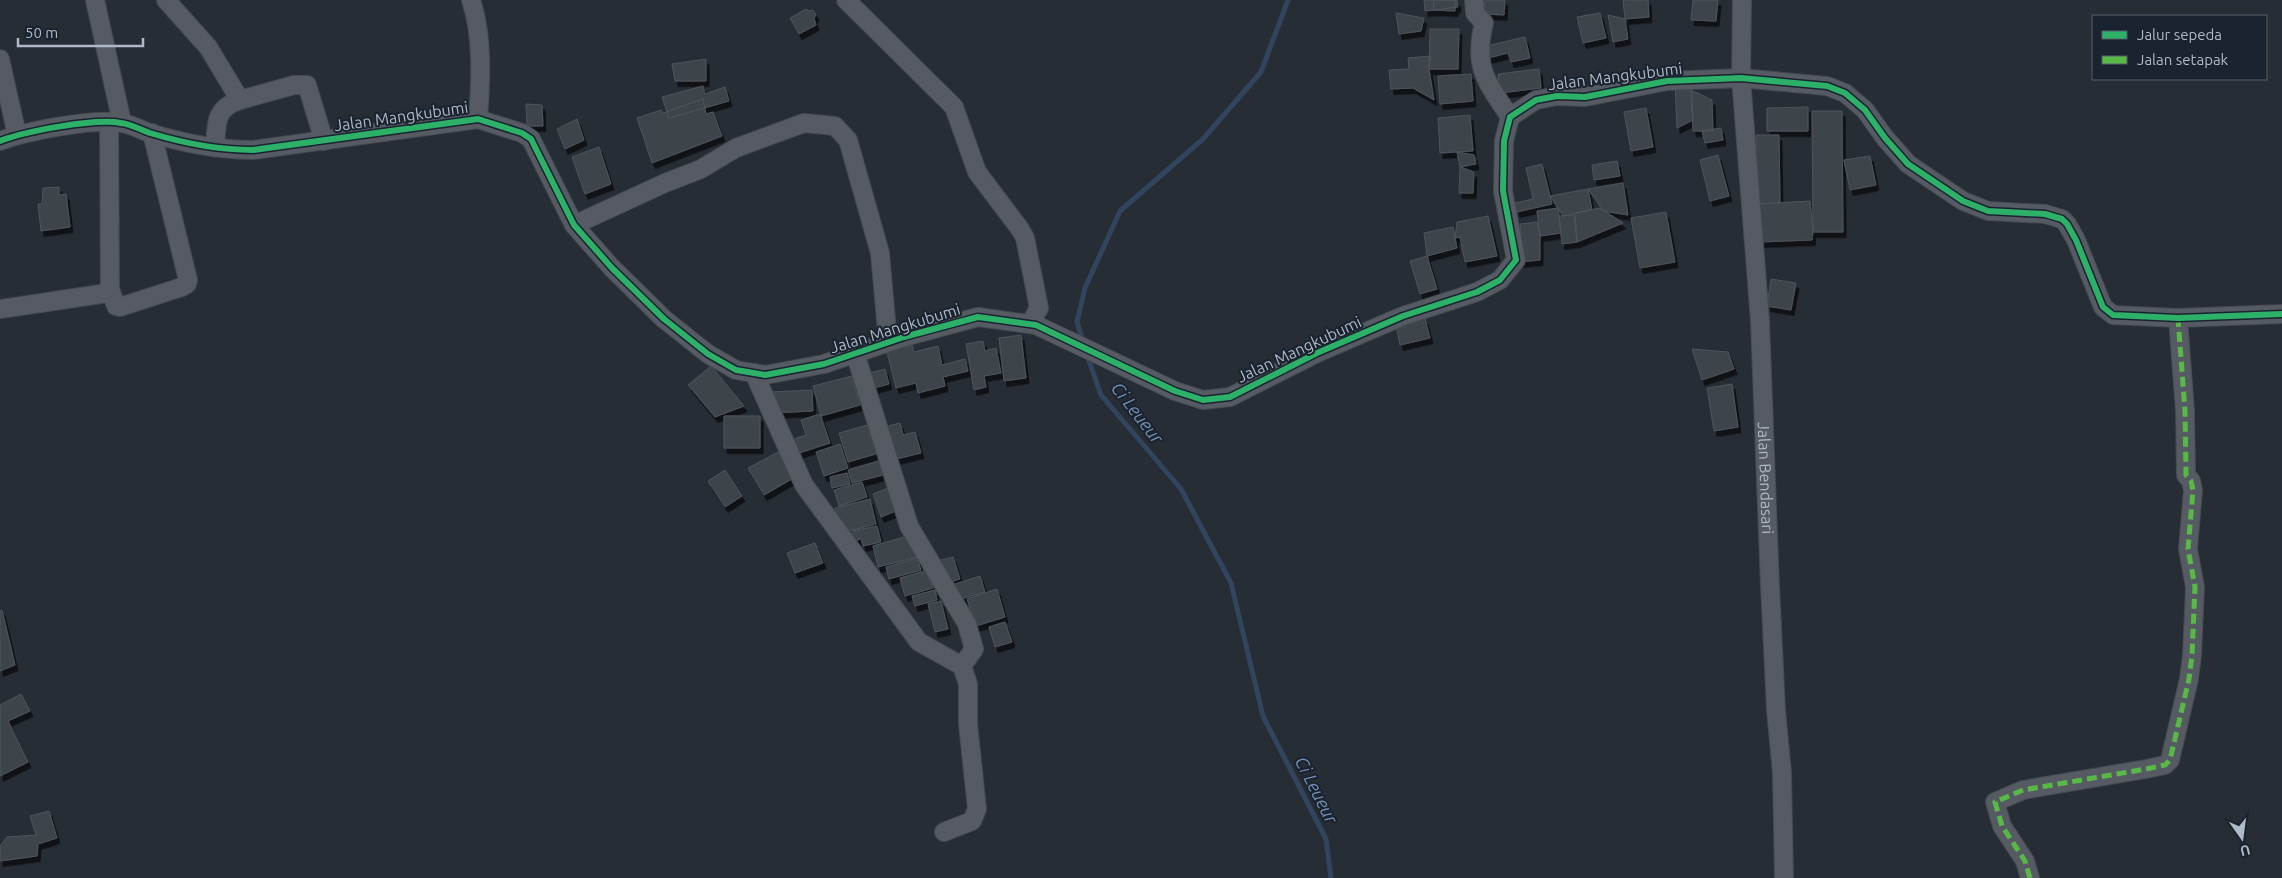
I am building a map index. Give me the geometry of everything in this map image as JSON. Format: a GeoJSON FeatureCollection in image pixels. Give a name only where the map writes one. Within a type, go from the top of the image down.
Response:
{"type":"FeatureCollection","features":[{"type":"Feature","properties":{"kind":"street"},"geometry":{"type":"LineString","coordinates":[[95,0],[115,123],[110,289],[116,306],[120,307],[182,286],[187,284],[188,280],[152,134]]}},
{"type":"Feature","properties":{"kind":"street"},"geometry":{"type":"LineString","coordinates":[[166,0],[208,47],[240,100]]}},
{"type":"Feature","properties":{"kind":"street"},"geometry":{"type":"LineString","coordinates":[[471,0],[478,38],[480,91],[478,119]]}},
{"type":"Feature","properties":{"kind":"street"},"geometry":{"type":"LineString","coordinates":[[846,0],[954,107],[978,172],[1025,238],[1039,303],[1033,324]]}},
{"type":"Feature","properties":{"kind":"street"},"geometry":{"type":"LineString","coordinates":[[1474,0],[1475,13],[1484,23],[1480,40],[1482,72],[1510,117]]}},
{"type":"Feature","properties":{"kind":"street","name":"Jalan Bendasari"},"geometry":{"type":"LineString","coordinates":[[1742,0],[1741,78],[1760,321],[1771,615],[1782,773],[1784,878]]}},
{"type":"Feature","properties":{"kind":"street"},"geometry":{"type":"LineString","coordinates":[[0,59],[17,135]]}},
{"type":"Feature","properties":{"kind":"street","name":"Jalan Mangkubumi"},"geometry":{"type":"LineString","coordinates":[[0,141],[17,135],[90,123],[115,123],[152,134],[215,147],[253,150],[478,119],[522,133],[531,139],[574,225],[606,261],[664,319],[708,354],[736,370],[764,375],[824,364],[888,342],[978,317],[1033,324],[1175,391],[1203,400],[1230,397],[1326,349],[1403,316],[1477,292],[1500,280],[1516,260],[1503,191],[1504,141],[1510,117],[1536,100],[1557,96],[1585,97],[1667,81],[1741,78],[1827,86],[1845,93],[1865,110],[1885,138],[1908,164],[1963,201],[1988,211],[2046,214],[2062,219],[2072,231],[2100,301],[2107,312],[2124,316],[2178,318]]}},
{"type":"Feature","properties":{"kind":"street"},"geometry":{"type":"LineString","coordinates":[[215,147],[218,115],[228,104],[294,85],[307,85],[324,140]]}},
{"type":"Feature","properties":{"kind":"street"},"geometry":{"type":"LineString","coordinates":[[574,225],[669,181],[701,169],[736,148],[804,123],[835,126],[848,140],[880,253],[888,342]]}},
{"type":"Feature","properties":{"kind":"street"},"geometry":{"type":"LineString","coordinates":[[0,309],[101,294],[110,289]]}},
{"type":"Feature","properties":{"kind":"street"},"geometry":{"type":"LineString","coordinates":[[2030,878],[2025,862],[2002,826],[1995,802],[2023,790],[2146,769],[2164,765],[2170,760],[2189,679],[2195,588],[2188,549],[2193,490],[2191,481],[2186,475],[2185,411],[2178,318],[2282,314]]}},
{"type":"Feature","properties":{"kind":"street"},"geometry":{"type":"LineString","coordinates":[[855,354],[909,526],[967,624],[974,649],[962,666]]}},
{"type":"Feature","properties":{"kind":"street"},"geometry":{"type":"LineString","coordinates":[[754,373],[804,485],[920,642],[962,666],[968,684],[968,724],[977,810],[968,823],[944,832]]}},
{"type":"Feature","properties":{"kind":"building"},"geometry":{"type":"Polygon","coordinates":[[[1424,0],[1457,0],[1458,7],[1425,11],[1424,0]]]}},
{"type":"Feature","properties":{"kind":"building"},"geometry":{"type":"Polygon","coordinates":[[[1434,0],[1455,0],[1455,11],[1433,10],[1434,0]]]}},
{"type":"Feature","properties":{"kind":"building"},"geometry":{"type":"Polygon","coordinates":[[[1485,0],[1505,0],[1504,15],[1483,14],[1485,0]]]}},
{"type":"Feature","properties":{"kind":"building"},"geometry":{"type":"Polygon","coordinates":[[[1623,0],[1648,0],[1649,17],[1625,19],[1623,0]]]}},
{"type":"Feature","properties":{"kind":"building"},"geometry":{"type":"Polygon","coordinates":[[[1693,0],[1718,0],[1716,21],[1691,20],[1693,0]]]}},
{"type":"Feature","properties":{"kind":"building"},"geometry":{"type":"Polygon","coordinates":[[[806,9],[809,11],[813,10],[816,15],[814,18],[816,25],[799,34],[790,18],[806,9]]]}},
{"type":"Feature","properties":{"kind":"building"},"geometry":{"type":"Polygon","coordinates":[[[1396,13],[1424,18],[1421,31],[1399,34],[1396,13]]]}},
{"type":"Feature","properties":{"kind":"building"},"geometry":{"type":"Polygon","coordinates":[[[1600,13],[1606,38],[1583,43],[1577,17],[1600,13]]]}},
{"type":"Feature","properties":{"kind":"building"},"geometry":{"type":"Polygon","coordinates":[[[1608,15],[1625,19],[1628,39],[1613,42],[1608,15]]]}},
{"type":"Feature","properties":{"kind":"building"},"geometry":{"type":"Polygon","coordinates":[[[1430,29],[1459,29],[1458,69],[1429,69],[1430,29]]]}},
{"type":"Feature","properties":{"kind":"building"},"geometry":{"type":"Polygon","coordinates":[[[1525,37],[1530,58],[1511,62],[1508,53],[1488,58],[1486,46],[1525,37]]]}},
{"type":"Feature","properties":{"kind":"building"},"geometry":{"type":"Polygon","coordinates":[[[1431,56],[1429,69],[1434,100],[1413,88],[1391,89],[1389,70],[1409,69],[1408,58],[1431,56]]]}},
{"type":"Feature","properties":{"kind":"building"},"geometry":{"type":"Polygon","coordinates":[[[706,59],[706,81],[675,81],[672,64],[706,59]]]}},
{"type":"Feature","properties":{"kind":"building"},"geometry":{"type":"Polygon","coordinates":[[[1539,69],[1541,88],[1500,93],[1498,74],[1539,69]]]}},
{"type":"Feature","properties":{"kind":"building"},"geometry":{"type":"Polygon","coordinates":[[[1471,74],[1473,101],[1440,104],[1438,76],[1471,74]]]}},
{"type":"Feature","properties":{"kind":"building"},"geometry":{"type":"Polygon","coordinates":[[[1691,82],[1693,120],[1677,128],[1675,84],[1691,82]]]}},
{"type":"Feature","properties":{"kind":"building"},"geometry":{"type":"Polygon","coordinates":[[[703,86],[705,94],[725,87],[729,101],[669,118],[662,97],[703,86]]]}},
{"type":"Feature","properties":{"kind":"building"},"geometry":{"type":"Polygon","coordinates":[[[1691,90],[1712,100],[1713,131],[1693,131],[1691,90]]]}},
{"type":"Feature","properties":{"kind":"building"},"geometry":{"type":"Polygon","coordinates":[[[703,99],[706,114],[713,112],[722,136],[652,163],[637,118],[661,110],[663,113],[703,99]]]}},
{"type":"Feature","properties":{"kind":"building"},"geometry":{"type":"Polygon","coordinates":[[[526,104],[542,105],[543,126],[527,126],[526,104]]]}},
{"type":"Feature","properties":{"kind":"building"},"geometry":{"type":"Polygon","coordinates":[[[1808,107],[1808,131],[1767,131],[1767,108],[1808,107]]]}},
{"type":"Feature","properties":{"kind":"building"},"geometry":{"type":"Polygon","coordinates":[[[1646,108],[1653,147],[1631,151],[1624,112],[1646,108]]]}},
{"type":"Feature","properties":{"kind":"building"},"geometry":{"type":"Polygon","coordinates":[[[1812,111],[1842,111],[1843,232],[1813,232],[1812,111]]]}},
{"type":"Feature","properties":{"kind":"building"},"geometry":{"type":"Polygon","coordinates":[[[1470,115],[1473,151],[1440,153],[1438,118],[1470,115]]]}},
{"type":"Feature","properties":{"kind":"building"},"geometry":{"type":"Polygon","coordinates":[[[577,119],[584,140],[565,149],[557,129],[577,119]]]}},
{"type":"Feature","properties":{"kind":"building"},"geometry":{"type":"Polygon","coordinates":[[[1721,128],[1723,140],[1705,143],[1702,131],[1721,128]]]}},
{"type":"Feature","properties":{"kind":"building"},"geometry":{"type":"Polygon","coordinates":[[[1756,135],[1779,135],[1780,203],[1757,204],[1756,135]]]}},
{"type":"Feature","properties":{"kind":"building"},"geometry":{"type":"Polygon","coordinates":[[[599,147],[611,184],[585,194],[572,157],[599,147]]]}},
{"type":"Feature","properties":{"kind":"building"},"geometry":{"type":"Polygon","coordinates":[[[1457,152],[1474,155],[1476,164],[1460,167],[1457,152]]]}},
{"type":"Feature","properties":{"kind":"building"},"geometry":{"type":"Polygon","coordinates":[[[1718,155],[1729,196],[1710,201],[1700,160],[1718,155]]]}},
{"type":"Feature","properties":{"kind":"building"},"geometry":{"type":"Polygon","coordinates":[[[1870,156],[1876,185],[1850,190],[1844,160],[1870,156]]]}},
{"type":"Feature","properties":{"kind":"building"},"geometry":{"type":"Polygon","coordinates":[[[1617,161],[1620,176],[1594,180],[1592,165],[1617,161]]]}},
{"type":"Feature","properties":{"kind":"building"},"geometry":{"type":"Polygon","coordinates":[[[1542,164],[1552,204],[1517,212],[1515,203],[1533,199],[1526,168],[1542,164]]]}},
{"type":"Feature","properties":{"kind":"building"},"geometry":{"type":"Polygon","coordinates":[[[1460,167],[1474,172],[1473,193],[1459,193],[1460,167]]]}},
{"type":"Feature","properties":{"kind":"building"},"geometry":{"type":"Polygon","coordinates":[[[1623,183],[1628,215],[1603,211],[1588,189],[1623,183]]]}},
{"type":"Feature","properties":{"kind":"building"},"geometry":{"type":"Polygon","coordinates":[[[59,187],[59,195],[66,194],[70,227],[41,231],[38,204],[42,204],[43,188],[59,187]]]}},
{"type":"Feature","properties":{"kind":"building"},"geometry":{"type":"Polygon","coordinates":[[[1588,189],[1592,210],[1563,216],[1550,196],[1588,189]]]}},
{"type":"Feature","properties":{"kind":"building"},"geometry":{"type":"Polygon","coordinates":[[[1810,201],[1812,240],[1759,242],[1757,204],[1810,201]]]}},
{"type":"Feature","properties":{"kind":"building"},"geometry":{"type":"Polygon","coordinates":[[[1558,208],[1561,233],[1540,236],[1537,211],[1558,208]]]}},
{"type":"Feature","properties":{"kind":"building"},"geometry":{"type":"Polygon","coordinates":[[[1600,208],[1623,223],[1577,242],[1575,213],[1600,208]]]}},
{"type":"Feature","properties":{"kind":"building"},"geometry":{"type":"Polygon","coordinates":[[[1666,212],[1675,262],[1640,268],[1631,218],[1666,212]]]}},
{"type":"Feature","properties":{"kind":"building"},"geometry":{"type":"Polygon","coordinates":[[[1574,215],[1577,242],[1562,244],[1559,216],[1574,215]]]}},
{"type":"Feature","properties":{"kind":"building"},"geometry":{"type":"Polygon","coordinates":[[[1488,216],[1497,256],[1465,262],[1460,237],[1455,238],[1457,222],[1488,216]]]}},
{"type":"Feature","properties":{"kind":"building"},"geometry":{"type":"Polygon","coordinates":[[[1537,222],[1540,236],[1540,260],[1519,262],[1522,244],[1520,224],[1537,222]]]}},
{"type":"Feature","properties":{"kind":"building"},"geometry":{"type":"Polygon","coordinates":[[[1453,227],[1457,248],[1427,256],[1424,233],[1453,227]]]}},
{"type":"Feature","properties":{"kind":"building"},"geometry":{"type":"Polygon","coordinates":[[[1427,256],[1437,289],[1420,294],[1410,261],[1427,256]]]}},
{"type":"Feature","properties":{"kind":"building"},"geometry":{"type":"Polygon","coordinates":[[[1771,279],[1796,283],[1791,310],[1767,306],[1771,279]]]}},
{"type":"Feature","properties":{"kind":"building"},"geometry":{"type":"Polygon","coordinates":[[[1425,319],[1430,338],[1400,345],[1396,325],[1425,319]]]}},
{"type":"Feature","properties":{"kind":"building"},"geometry":{"type":"Polygon","coordinates":[[[1021,335],[1026,378],[1004,381],[999,338],[1021,335]]]}},
{"type":"Feature","properties":{"kind":"building"},"geometry":{"type":"Polygon","coordinates":[[[983,341],[985,351],[996,348],[1001,373],[984,376],[986,387],[974,390],[966,344],[983,341]]]}},
{"type":"Feature","properties":{"kind":"building"},"geometry":{"type":"Polygon","coordinates":[[[912,345],[914,352],[938,346],[942,365],[965,359],[968,371],[943,377],[945,386],[918,393],[916,383],[896,388],[887,352],[912,345]]]}},
{"type":"Feature","properties":{"kind":"building"},"geometry":{"type":"Polygon","coordinates":[[[1692,349],[1728,352],[1734,369],[1702,380],[1692,349]]]}},
{"type":"Feature","properties":{"kind":"building"},"geometry":{"type":"Polygon","coordinates":[[[711,366],[744,406],[715,417],[688,385],[711,366]]]}},
{"type":"Feature","properties":{"kind":"building"},"geometry":{"type":"Polygon","coordinates":[[[885,369],[889,384],[870,389],[866,374],[885,369]]]}},
{"type":"Feature","properties":{"kind":"building"},"geometry":{"type":"Polygon","coordinates":[[[852,376],[860,405],[821,416],[813,386],[852,376]]]}},
{"type":"Feature","properties":{"kind":"building"},"geometry":{"type":"Polygon","coordinates":[[[1732,384],[1738,427],[1714,431],[1707,388],[1732,384]]]}},
{"type":"Feature","properties":{"kind":"building"},"geometry":{"type":"Polygon","coordinates":[[[812,390],[813,411],[772,413],[771,392],[812,390]]]}},
{"type":"Feature","properties":{"kind":"building"},"geometry":{"type":"Polygon","coordinates":[[[820,414],[830,443],[796,454],[791,440],[806,435],[801,420],[820,414]]]}},
{"type":"Feature","properties":{"kind":"building"},"geometry":{"type":"Polygon","coordinates":[[[724,416],[760,416],[760,448],[724,448],[724,416]]]}},
{"type":"Feature","properties":{"kind":"building"},"geometry":{"type":"Polygon","coordinates":[[[900,423],[903,435],[915,432],[921,453],[892,460],[884,427],[900,423]]]}},
{"type":"Feature","properties":{"kind":"building"},"geometry":{"type":"Polygon","coordinates":[[[871,424],[879,453],[848,462],[839,433],[871,424]]]}},
{"type":"Feature","properties":{"kind":"building"},"geometry":{"type":"Polygon","coordinates":[[[840,444],[848,468],[824,476],[816,452],[840,444]]]}},
{"type":"Feature","properties":{"kind":"building"},"geometry":{"type":"Polygon","coordinates":[[[782,450],[797,476],[764,495],[748,468],[782,450]]]}},
{"type":"Feature","properties":{"kind":"building"},"geometry":{"type":"Polygon","coordinates":[[[879,461],[883,475],[852,483],[848,470],[879,461]]]}},
{"type":"Feature","properties":{"kind":"building"},"geometry":{"type":"Polygon","coordinates":[[[725,470],[742,496],[725,507],[708,481],[725,470]]]}},
{"type":"Feature","properties":{"kind":"building"},"geometry":{"type":"Polygon","coordinates":[[[847,473],[850,484],[832,488],[830,477],[847,473]]]}},
{"type":"Feature","properties":{"kind":"building"},"geometry":{"type":"Polygon","coordinates":[[[862,482],[867,497],[839,506],[834,490],[862,482]]]}},
{"type":"Feature","properties":{"kind":"building"},"geometry":{"type":"Polygon","coordinates":[[[888,488],[896,511],[881,517],[873,494],[888,488]]]}},
{"type":"Feature","properties":{"kind":"building"},"geometry":{"type":"Polygon","coordinates":[[[870,499],[876,524],[841,533],[835,508],[870,499]]]}},
{"type":"Feature","properties":{"kind":"building"},"geometry":{"type":"Polygon","coordinates":[[[877,526],[881,542],[863,546],[861,539],[854,541],[852,531],[877,526]]]}},
{"type":"Feature","properties":{"kind":"building"},"geometry":{"type":"Polygon","coordinates":[[[911,535],[917,557],[878,567],[873,546],[911,535]]]}},
{"type":"Feature","properties":{"kind":"building"},"geometry":{"type":"Polygon","coordinates":[[[815,543],[823,563],[795,573],[787,553],[815,543]]]}},
{"type":"Feature","properties":{"kind":"building"},"geometry":{"type":"Polygon","coordinates":[[[953,557],[960,579],[944,584],[937,561],[953,557]]]}},
{"type":"Feature","properties":{"kind":"building"},"geometry":{"type":"Polygon","coordinates":[[[917,558],[921,570],[889,579],[886,567],[917,558]]]}},
{"type":"Feature","properties":{"kind":"building"},"geometry":{"type":"Polygon","coordinates":[[[928,570],[933,588],[905,596],[900,578],[928,570]]]}},
{"type":"Feature","properties":{"kind":"building"},"geometry":{"type":"Polygon","coordinates":[[[980,576],[985,592],[954,601],[949,586],[980,576]]]}},
{"type":"Feature","properties":{"kind":"building"},"geometry":{"type":"Polygon","coordinates":[[[997,589],[1005,617],[976,626],[967,599],[997,589]]]}},
{"type":"Feature","properties":{"kind":"building"},"geometry":{"type":"Polygon","coordinates":[[[935,590],[937,600],[915,606],[912,596],[935,590]]]}},
{"type":"Feature","properties":{"kind":"building"},"geometry":{"type":"Polygon","coordinates":[[[941,601],[948,629],[935,632],[928,604],[941,601]]]}},
{"type":"Feature","properties":{"kind":"building"},"geometry":{"type":"Polygon","coordinates":[[[2,610],[15,665],[0,671],[0,611],[2,610]]]}},
{"type":"Feature","properties":{"kind":"building"},"geometry":{"type":"Polygon","coordinates":[[[1005,622],[1012,642],[995,647],[989,627],[1005,622]]]}},
{"type":"Feature","properties":{"kind":"building"},"geometry":{"type":"Polygon","coordinates":[[[21,694],[30,711],[8,721],[28,762],[0,776],[0,705],[21,694]]]}},
{"type":"Feature","properties":{"kind":"building"},"geometry":{"type":"Polygon","coordinates":[[[49,811],[57,838],[38,844],[37,856],[0,861],[0,846],[7,837],[36,835],[30,816],[49,811]]]}},
{"type":"Feature","properties":{"kind":"waterway","name":"Ci Leueur"},"geometry":{"type":"LineString","coordinates":[[1083,342],[1077,322],[1085,288],[1120,211],[1203,139],[1261,72],[1288,0]]}},
{"type":"Feature","properties":{"kind":"waterway","name":"Ci Leueur"},"geometry":{"type":"LineString","coordinates":[[1087,355],[1101,395],[1181,489],[1231,583],[1263,716],[1326,839],[1331,878]]}},
{"type":"Feature","properties":{"kind":"marked path"},"geometry":{"type":"LineString","coordinates":[[2030,878],[2025,861],[2002,826],[1995,802],[2023,790],[2146,769],[2165,765],[2170,760],[2189,679],[2195,587],[2188,549],[2193,490],[2191,481],[2186,475],[2185,411],[2178,318]]}},
{"type":"Feature","properties":{"kind":"cycle path"},"geometry":{"type":"LineString","coordinates":[[0,141],[60,126],[109,122],[121,123],[188,143],[227,149],[253,150],[478,119],[522,133],[531,139],[574,225],[612,268],[664,319],[708,354],[736,370],[765,375],[824,364],[904,337],[978,317],[1036,325],[1175,391],[1203,400],[1230,397],[1317,353],[1403,316],[1477,292],[1500,280],[1516,260],[1503,191],[1504,141],[1510,117],[1536,100],[1557,96],[1585,97],[1667,81],[1741,78],[1827,86],[1845,93],[1865,110],[1885,138],[1908,164],[1963,201],[1988,211],[2045,214],[2062,219],[2076,240],[2103,307],[2113,315],[2178,318],[2282,314]]}}]}
